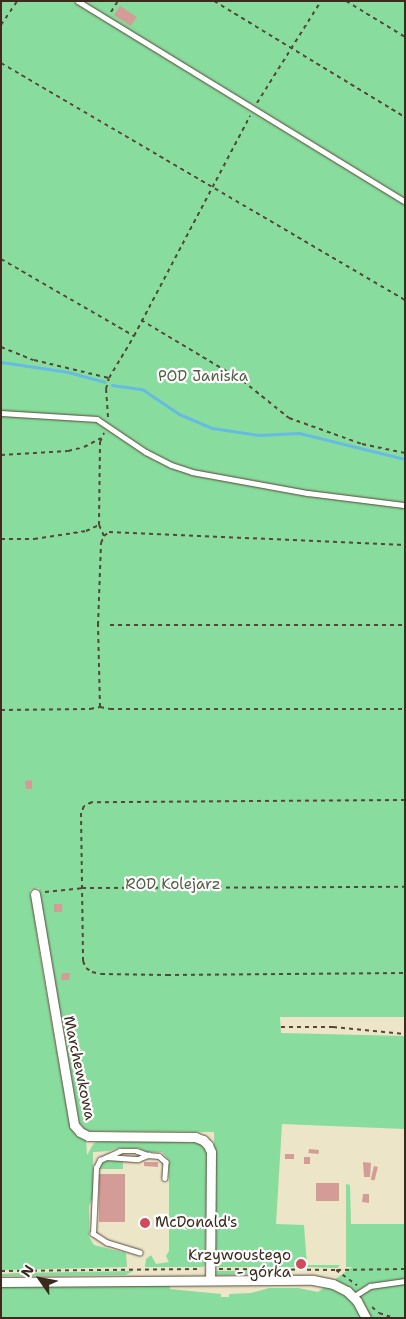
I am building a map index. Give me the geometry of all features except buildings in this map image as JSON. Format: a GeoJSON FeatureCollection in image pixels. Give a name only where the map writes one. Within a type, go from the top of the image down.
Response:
{"type":"FeatureCollection","features":[{"type":"Feature","properties":{"kind":"street","name":"Marchewkowa"},"geometry":{"type":"LineString","coordinates":[[35,894],[74,1125],[80,1132],[88,1136],[195,1137],[203,1140],[208,1145],[211,1152],[210,1280]]}},
{"type":"Feature","properties":{"kind":"street"},"geometry":{"type":"LineString","coordinates":[[1,1282],[312,1280],[338,1286],[353,1297],[366,1318]]}},
{"type":"Feature","properties":{"kind":"lane"},"geometry":{"type":"LineString","coordinates":[[78,1],[253,110],[405,201]]}},
{"type":"Feature","properties":{"kind":"lane"},"geometry":{"type":"LineString","coordinates":[[1,413],[78,417],[97,420],[146,452],[171,465],[192,472],[308,493],[405,505]]}},
{"type":"Feature","properties":{"kind":"lane"},"geometry":{"type":"LineString","coordinates":[[140,1254],[107,1243],[93,1234],[96,1168],[100,1160],[120,1151],[138,1151],[164,1159],[166,1162],[165,1178]]}},
{"type":"Feature","properties":{"kind":"lane"},"geometry":{"type":"LineString","coordinates":[[106,1157],[138,1159],[148,1155]]}},
{"type":"Feature","properties":{"kind":"lane"},"geometry":{"type":"LineString","coordinates":[[353,1297],[370,1286],[405,1281]]}},
{"type":"Feature","properties":{"kind":"path"},"geometry":{"type":"LineString","coordinates":[[1,25],[17,1]]}},
{"type":"Feature","properties":{"kind":"path"},"geometry":{"type":"LineString","coordinates":[[106,19],[118,1]]}},
{"type":"Feature","properties":{"kind":"path"},"geometry":{"type":"LineString","coordinates":[[214,1],[291,50],[405,118]]}},
{"type":"Feature","properties":{"kind":"path"},"geometry":{"type":"LineString","coordinates":[[104,536],[98,525],[99,456],[101,438],[107,425],[109,413],[106,389],[109,378],[134,336],[253,110],[321,1]]}},
{"type":"Feature","properties":{"kind":"path"},"geometry":{"type":"LineString","coordinates":[[346,1],[405,37]]}},
{"type":"Feature","properties":{"kind":"path"},"geometry":{"type":"LineString","coordinates":[[1,63],[405,300]]}},
{"type":"Feature","properties":{"kind":"path"},"geometry":{"type":"LineString","coordinates":[[1,259],[134,336]]}},
{"type":"Feature","properties":{"kind":"path"},"geometry":{"type":"LineString","coordinates":[[141,320],[243,381],[290,418],[362,444],[405,453]]}},
{"type":"Feature","properties":{"kind":"path"},"geometry":{"type":"LineString","coordinates":[[1,347],[34,360],[109,378]]}},
{"type":"Feature","properties":{"kind":"path"},"geometry":{"type":"LineString","coordinates":[[1,455],[68,452],[84,447],[101,438]]}},
{"type":"Feature","properties":{"kind":"path"},"geometry":{"type":"LineString","coordinates":[[1,539],[60,535],[86,531],[98,525]]}},
{"type":"Feature","properties":{"kind":"path"},"geometry":{"type":"LineString","coordinates":[[100,707],[98,625],[101,543],[104,536],[109,532],[405,545]]}},
{"type":"Feature","properties":{"kind":"path"},"geometry":{"type":"LineString","coordinates":[[110,625],[405,625]]}},
{"type":"Feature","properties":{"kind":"path"},"geometry":{"type":"LineString","coordinates":[[1,710],[90,709],[100,707],[110,709],[405,709]]}},
{"type":"Feature","properties":{"kind":"path"},"geometry":{"type":"LineString","coordinates":[[405,800],[92,802],[84,806],[81,813],[83,961],[86,968],[92,972],[101,974],[167,975],[405,973]]}},
{"type":"Feature","properties":{"kind":"path"},"geometry":{"type":"LineString","coordinates":[[35,894],[82,888],[405,887]]}},
{"type":"Feature","properties":{"kind":"path"},"geometry":{"type":"LineString","coordinates":[[282,1027],[333,1027],[405,1034]]}},
{"type":"Feature","properties":{"kind":"path"},"geometry":{"type":"LineString","coordinates":[[1,1271],[405,1269]]}},
{"type":"Feature","properties":{"kind":"path"},"geometry":{"type":"LineString","coordinates":[[336,1270],[339,1274]]}},
{"type":"Feature","properties":{"kind":"green space","name":"POD Janiska"},"geometry":{"type":"Polygon","coordinates":[[[1,1],[405,1],[405,1017],[280,1017],[281,1033],[405,1036],[405,1129],[282,1124],[276,1224],[304,1225],[307,1265],[340,1265],[337,1268],[306,1267],[304,1264],[298,1264],[298,1267],[215,1267],[214,1132],[86,1131],[79,1122],[39,888],[30,890],[69,1121],[86,1137],[87,1155],[94,1143],[104,1140],[201,1143],[207,1149],[205,1265],[203,1267],[145,1267],[146,1259],[151,1255],[156,1264],[169,1262],[166,1256],[169,1251],[169,1160],[162,1152],[147,1152],[139,1148],[118,1148],[109,1151],[93,1152],[93,1197],[89,1206],[89,1237],[94,1245],[126,1253],[127,1267],[1,1270],[1,1]]]}},
{"type":"Feature","properties":{"kind":"green space"},"geometry":{"type":"Polygon","coordinates":[[[105,1161],[123,1161],[123,1169],[99,1169],[105,1161]]]}},
{"type":"Feature","properties":{"kind":"green space"},"geometry":{"type":"Polygon","coordinates":[[[346,1184],[350,1185],[351,1224],[405,1224],[405,1318],[1,1318],[1,1287],[170,1285],[170,1289],[221,1294],[221,1297],[229,1297],[229,1294],[251,1293],[269,1288],[298,1288],[318,1292],[352,1267],[346,1267],[346,1184]]]}},
{"type":"Feature","properties":{"kind":"green space"},"geometry":{"type":"Polygon","coordinates":[[[285,1270],[274,1274],[217,1275],[214,1271],[285,1270]]]}},
{"type":"Feature","properties":{"kind":"green space"},"geometry":{"type":"Polygon","coordinates":[[[133,1271],[126,1275],[1,1276],[1,1274],[16,1273],[133,1271]]]}},
{"type":"Feature","properties":{"kind":"waterway"},"geometry":{"type":"LineString","coordinates":[[1,362],[68,372],[105,382]]}},
{"type":"Feature","properties":{"kind":"waterway"},"geometry":{"type":"LineString","coordinates":[[112,385],[142,389],[179,414],[212,428],[259,435],[299,433],[405,459]]}},
{"type":"Feature","properties":{"kind":"place","name":"McDonald's"},"geometry":{"type":"Point","coordinates":[145,1223]}},
{"type":"Feature","properties":{"kind":"place","name":"Krzywoustego - górka"},"geometry":{"type":"Point","coordinates":[301,1264]}},
{"type":"Feature","properties":{"kind":"park label","name":"ROD Kolejarz"},"geometry":{"type":"Point","coordinates":[173,885]}}]}
